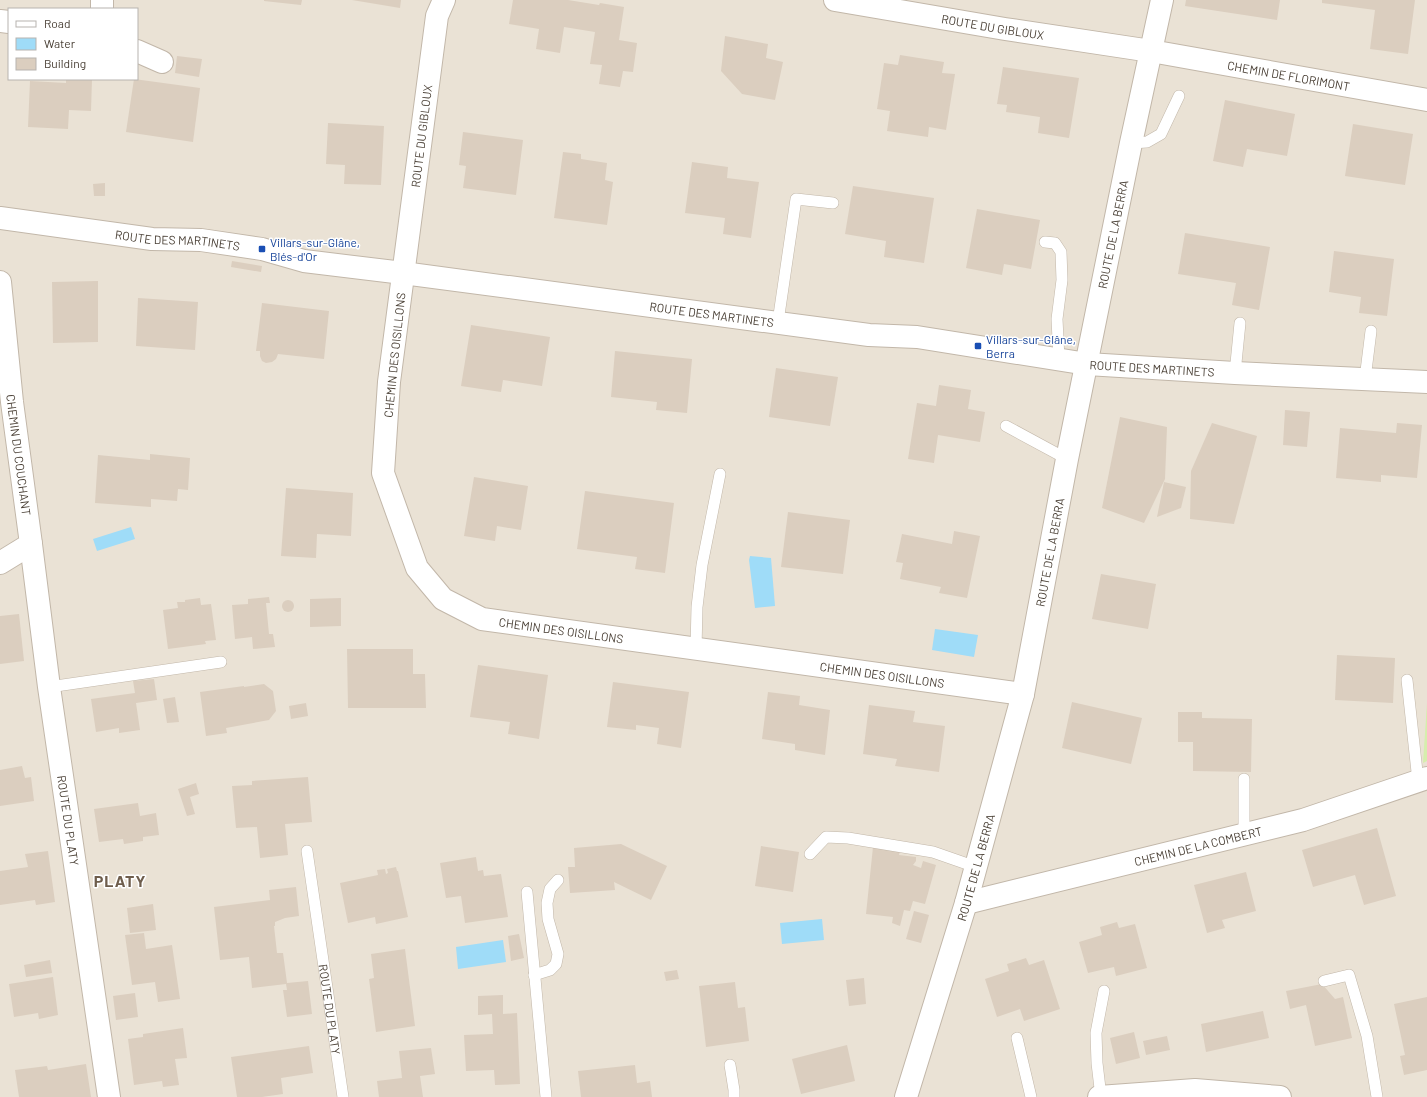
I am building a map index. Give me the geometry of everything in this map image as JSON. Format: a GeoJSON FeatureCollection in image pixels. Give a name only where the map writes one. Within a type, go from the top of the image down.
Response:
{"type":"FeatureCollection","features":[{"type":"Feature","properties":{"kind":"street","name":"ROUTE DU GIBLOUX"},"geometry":{"type":"LineString","coordinates":[[403,273],[437,16],[444,0]]}},
{"type":"Feature","properties":{"kind":"street","name":"ROUTE DU GIBLOUX"},"geometry":{"type":"LineString","coordinates":[[835,0],[1005,29],[1151,51]]}},
{"type":"Feature","properties":{"kind":"street","name":"ROUTE DE LA BERRA"},"geometry":{"type":"LineString","coordinates":[[906,1097],[966,903],[1023,694],[1131,143],[1162,0]]}},
{"type":"Feature","properties":{"kind":"street"},"geometry":{"type":"LineString","coordinates":[[138,51],[162,62]]}},
{"type":"Feature","properties":{"kind":"street","name":"CHEMIN DE FLORIMONT"},"geometry":{"type":"LineString","coordinates":[[1151,51],[1427,100]]}},
{"type":"Feature","properties":{"kind":"street","name":"ROUTE DES MARTINETS"},"geometry":{"type":"LineString","coordinates":[[0,218],[152,239],[201,240],[262,249],[304,261],[869,335],[917,337],[1087,364],[1427,382]]}},
{"type":"Feature","properties":{"kind":"street","name":"CHEMIN DES OISILLONS"},"geometry":{"type":"LineString","coordinates":[[403,273],[389,382],[383,473],[417,568],[443,600],[482,619],[1023,694]]}},
{"type":"Feature","properties":{"kind":"street","name":"CHEMIN DU COUCHANT"},"geometry":{"type":"LineString","coordinates":[[0,282],[6,402],[31,544]]}},
{"type":"Feature","properties":{"kind":"street"},"geometry":{"type":"LineString","coordinates":[[0,563],[31,544]]}},
{"type":"Feature","properties":{"kind":"street","name":"ROUTE DU PLATY"},"geometry":{"type":"LineString","coordinates":[[31,544],[49,686],[109,1097]]}},
{"type":"Feature","properties":{"kind":"street","name":"CHEMIN DE LA COMBERT"},"geometry":{"type":"LineString","coordinates":[[966,903],[1303,820],[1422,780]]}},
{"type":"Feature","properties":{"kind":"street"},"geometry":{"type":"LineString","coordinates":[[1100,1097],[1195,1090],[1280,1097]]}},
{"type":"Feature","properties":{"kind":"lane"},"geometry":{"type":"LineString","coordinates":[[1131,143],[1147,142],[1161,134],[1179,96]]}},
{"type":"Feature","properties":{"kind":"lane"},"geometry":{"type":"LineString","coordinates":[[778,322],[796,199],[833,203]]}},
{"type":"Feature","properties":{"kind":"lane"},"geometry":{"type":"LineString","coordinates":[[1045,242],[1055,243],[1061,252],[1062,280],[1057,319],[1060,359]]}},
{"type":"Feature","properties":{"kind":"lane"},"geometry":{"type":"LineString","coordinates":[[1235,373],[1240,323]]}},
{"type":"Feature","properties":{"kind":"lane"},"geometry":{"type":"LineString","coordinates":[[1365,379],[1371,331]]}},
{"type":"Feature","properties":{"kind":"lane"},"geometry":{"type":"LineString","coordinates":[[1006,426],[1068,459]]}},
{"type":"Feature","properties":{"kind":"lane"},"geometry":{"type":"LineString","coordinates":[[696,649],[697,607],[702,565],[720,474]]}},
{"type":"Feature","properties":{"kind":"lane"},"geometry":{"type":"LineString","coordinates":[[49,686],[221,662]]}},
{"type":"Feature","properties":{"kind":"lane"},"geometry":{"type":"LineString","coordinates":[[1407,680],[1422,780]]}},
{"type":"Feature","properties":{"kind":"lane"},"geometry":{"type":"LineString","coordinates":[[1244,778],[1244,835]]}},
{"type":"Feature","properties":{"kind":"lane"},"geometry":{"type":"LineString","coordinates":[[810,854],[826,837],[848,838],[933,852],[976,867]]}},
{"type":"Feature","properties":{"kind":"lane","name":"ROUTE DU PLATY"},"geometry":{"type":"LineString","coordinates":[[307,850],[343,1097]]}},
{"type":"Feature","properties":{"kind":"lane"},"geometry":{"type":"LineString","coordinates":[[534,975],[550,970],[556,964],[558,954],[549,924],[547,903],[550,889],[558,880]]}},
{"type":"Feature","properties":{"kind":"lane"},"geometry":{"type":"LineString","coordinates":[[527,892],[546,1097]]}},
{"type":"Feature","properties":{"kind":"lane"},"geometry":{"type":"LineString","coordinates":[[1324,981],[1349,974],[1367,1036],[1377,1097]]}},
{"type":"Feature","properties":{"kind":"lane"},"geometry":{"type":"LineString","coordinates":[[1100,1097],[1096,1033],[1104,990]]}},
{"type":"Feature","properties":{"kind":"lane"},"geometry":{"type":"LineString","coordinates":[[1017,1038],[1032,1097]]}},
{"type":"Feature","properties":{"kind":"lane"},"geometry":{"type":"LineString","coordinates":[[730,1065],[734,1097]]}},
{"type":"Feature","properties":{"kind":"shaded area"},"geometry":{"type":"Polygon","coordinates":[[[0,0],[1427,0],[1427,1097],[0,1097],[0,0]]]}},
{"type":"Feature","properties":{"kind":"green space"},"geometry":{"type":"Polygon","coordinates":[[[1427,703],[1427,761],[1423,763],[1427,703]]]}},
{"type":"Feature","properties":{"kind":"water"},"geometry":{"type":"Polygon","coordinates":[[[131,527],[135,539],[97,551],[93,539],[131,527]]]}},
{"type":"Feature","properties":{"kind":"water"},"geometry":{"type":"Polygon","coordinates":[[[750,556],[771,558],[775,606],[755,608],[749,560],[750,556]]]}},
{"type":"Feature","properties":{"kind":"water"},"geometry":{"type":"Polygon","coordinates":[[[935,629],[978,635],[974,657],[932,650],[935,629]]]}},
{"type":"Feature","properties":{"kind":"water"},"geometry":{"type":"Polygon","coordinates":[[[822,919],[824,940],[782,944],[780,923],[822,919]]]}},
{"type":"Feature","properties":{"kind":"water"},"geometry":{"type":"Polygon","coordinates":[[[503,940],[506,962],[458,969],[456,947],[503,940]]]}},
{"type":"Feature","properties":{"kind":"building"},"geometry":{"type":"Polygon","coordinates":[[[264,0],[302,0],[301,5],[264,0]]]}},
{"type":"Feature","properties":{"kind":"building"},"geometry":{"type":"Polygon","coordinates":[[[352,0],[401,0],[400,8],[352,0]]]}},
{"type":"Feature","properties":{"kind":"building"},"geometry":{"type":"Polygon","coordinates":[[[513,0],[568,0],[624,7],[619,40],[637,43],[633,72],[623,71],[620,87],[599,84],[602,65],[590,64],[595,32],[564,27],[560,53],[536,49],[539,29],[509,24],[513,0]]]}},
{"type":"Feature","properties":{"kind":"building"},"geometry":{"type":"Polygon","coordinates":[[[1186,0],[1280,0],[1277,20],[1185,6],[1186,0]]]}},
{"type":"Feature","properties":{"kind":"building"},"geometry":{"type":"Polygon","coordinates":[[[1322,0],[1415,0],[1408,54],[1370,49],[1375,10],[1322,3],[1322,0]]]}},
{"type":"Feature","properties":{"kind":"building"},"geometry":{"type":"Polygon","coordinates":[[[725,36],[768,44],[766,58],[783,62],[775,100],[742,94],[721,71],[725,36]]]}},
{"type":"Feature","properties":{"kind":"building"},"geometry":{"type":"Polygon","coordinates":[[[900,55],[944,62],[942,73],[955,74],[946,130],[929,127],[928,137],[887,131],[890,111],[877,109],[884,63],[898,65],[900,55]]]}},
{"type":"Feature","properties":{"kind":"building"},"geometry":{"type":"Polygon","coordinates":[[[177,56],[202,59],[199,77],[175,73],[177,56]]]}},
{"type":"Feature","properties":{"kind":"building"},"geometry":{"type":"Polygon","coordinates":[[[1003,67],[1079,78],[1069,138],[1038,133],[1040,117],[1006,112],[1007,105],[997,104],[1003,67]]]}},
{"type":"Feature","properties":{"kind":"building"},"geometry":{"type":"Polygon","coordinates":[[[66,80],[92,80],[91,111],[69,110],[68,129],[28,127],[30,81],[66,83],[66,80]]]}},
{"type":"Feature","properties":{"kind":"building"},"geometry":{"type":"Polygon","coordinates":[[[134,80],[200,88],[193,142],[126,132],[134,80]]]}},
{"type":"Feature","properties":{"kind":"building"},"geometry":{"type":"Polygon","coordinates":[[[1225,100],[1295,114],[1287,156],[1247,149],[1243,167],[1213,161],[1225,100]]]}},
{"type":"Feature","properties":{"kind":"building"},"geometry":{"type":"Polygon","coordinates":[[[328,123],[384,126],[381,185],[344,184],[345,165],[326,164],[328,123]]]}},
{"type":"Feature","properties":{"kind":"building"},"geometry":{"type":"Polygon","coordinates":[[[1353,124],[1413,134],[1405,185],[1345,176],[1353,124]]]}},
{"type":"Feature","properties":{"kind":"building"},"geometry":{"type":"Polygon","coordinates":[[[463,132],[523,140],[516,195],[463,188],[466,166],[459,165],[463,132]]]}},
{"type":"Feature","properties":{"kind":"building"},"geometry":{"type":"Polygon","coordinates":[[[563,152],[581,154],[581,159],[607,163],[605,180],[613,182],[607,225],[554,218],[563,152]]]}},
{"type":"Feature","properties":{"kind":"building"},"geometry":{"type":"Polygon","coordinates":[[[692,162],[728,167],[727,178],[759,182],[751,238],[723,234],[725,218],[685,213],[692,162]]]}},
{"type":"Feature","properties":{"kind":"building"},"geometry":{"type":"Polygon","coordinates":[[[105,183],[105,196],[94,196],[93,184],[105,183]]]}},
{"type":"Feature","properties":{"kind":"building"},"geometry":{"type":"Polygon","coordinates":[[[853,186],[934,198],[924,263],[884,257],[886,241],[845,234],[853,186]]]}},
{"type":"Feature","properties":{"kind":"building"},"geometry":{"type":"Polygon","coordinates":[[[977,209],[1040,220],[1031,269],[1004,264],[1002,275],[966,268],[977,209]]]}},
{"type":"Feature","properties":{"kind":"building"},"geometry":{"type":"Polygon","coordinates":[[[1185,233],[1270,247],[1259,310],[1232,305],[1236,283],[1178,274],[1185,233]]]}},
{"type":"Feature","properties":{"kind":"building"},"geometry":{"type":"Polygon","coordinates":[[[1334,251],[1394,259],[1387,316],[1359,313],[1361,297],[1329,292],[1334,251]]]}},
{"type":"Feature","properties":{"kind":"building"},"geometry":{"type":"Polygon","coordinates":[[[232,261],[262,266],[261,272],[231,267],[232,261]]]}},
{"type":"Feature","properties":{"kind":"building"},"geometry":{"type":"Polygon","coordinates":[[[98,281],[98,342],[53,343],[52,282],[98,281]]]}},
{"type":"Feature","properties":{"kind":"building"},"geometry":{"type":"Polygon","coordinates":[[[138,298],[198,302],[195,350],[136,346],[138,298]]]}},
{"type":"Feature","properties":{"kind":"building"},"geometry":{"type":"Polygon","coordinates":[[[262,303],[329,311],[324,359],[278,354],[276,359],[272,362],[266,363],[262,361],[260,351],[256,351],[262,303]]]}},
{"type":"Feature","properties":{"kind":"building"},"geometry":{"type":"Polygon","coordinates":[[[471,325],[550,337],[542,386],[503,380],[501,392],[461,386],[471,325]]]}},
{"type":"Feature","properties":{"kind":"building"},"geometry":{"type":"Polygon","coordinates":[[[615,351],[692,359],[687,413],[656,410],[657,402],[611,397],[615,351]]]}},
{"type":"Feature","properties":{"kind":"building"},"geometry":{"type":"Polygon","coordinates":[[[776,368],[838,377],[830,426],[769,417],[776,368]]]}},
{"type":"Feature","properties":{"kind":"building"},"geometry":{"type":"Polygon","coordinates":[[[939,385],[971,390],[968,409],[985,412],[980,442],[938,435],[934,463],[908,459],[917,403],[936,406],[939,385]]]}},
{"type":"Feature","properties":{"kind":"building"},"geometry":{"type":"Polygon","coordinates":[[[1285,410],[1310,412],[1307,447],[1283,445],[1285,410]]]}},
{"type":"Feature","properties":{"kind":"building"},"geometry":{"type":"Polygon","coordinates":[[[1120,417],[1167,427],[1165,479],[1144,523],[1102,508],[1120,417]]]}},
{"type":"Feature","properties":{"kind":"building"},"geometry":{"type":"Polygon","coordinates":[[[1212,423],[1257,436],[1234,524],[1190,519],[1191,471],[1212,423]]]}},
{"type":"Feature","properties":{"kind":"building"},"geometry":{"type":"Polygon","coordinates":[[[1397,423],[1422,425],[1417,478],[1381,475],[1381,482],[1336,478],[1340,428],[1396,433],[1397,423]]]}},
{"type":"Feature","properties":{"kind":"building"},"geometry":{"type":"Polygon","coordinates":[[[150,454],[190,458],[188,490],[178,489],[177,501],[151,499],[151,507],[95,503],[98,455],[150,460],[150,454]]]}},
{"type":"Feature","properties":{"kind":"building"},"geometry":{"type":"Polygon","coordinates":[[[474,477],[528,486],[521,530],[497,526],[495,541],[464,536],[474,477]]]}},
{"type":"Feature","properties":{"kind":"building"},"geometry":{"type":"Polygon","coordinates":[[[1164,482],[1186,487],[1181,508],[1157,517],[1164,482]]]}},
{"type":"Feature","properties":{"kind":"building"},"geometry":{"type":"Polygon","coordinates":[[[286,488],[353,493],[351,536],[317,534],[316,558],[281,556],[286,488]]]}},
{"type":"Feature","properties":{"kind":"building"},"geometry":{"type":"Polygon","coordinates":[[[585,491],[674,503],[665,573],[635,569],[637,557],[577,549],[585,491]]]}},
{"type":"Feature","properties":{"kind":"building"},"geometry":{"type":"Polygon","coordinates":[[[788,512],[850,520],[843,574],[781,567],[788,512]]]}},
{"type":"Feature","properties":{"kind":"building"},"geometry":{"type":"Polygon","coordinates":[[[954,531],[980,536],[967,598],[939,593],[941,587],[900,579],[903,563],[896,562],[902,534],[952,544],[954,531]]]}},
{"type":"Feature","properties":{"kind":"building"},"geometry":{"type":"Polygon","coordinates":[[[1101,574],[1156,584],[1148,629],[1092,619],[1101,574]]]}},
{"type":"Feature","properties":{"kind":"building"},"geometry":{"type":"Polygon","coordinates":[[[269,597],[270,603],[266,603],[269,634],[273,634],[275,647],[253,649],[252,637],[235,639],[232,605],[248,604],[248,599],[269,597]]]}},
{"type":"Feature","properties":{"kind":"building"},"geometry":{"type":"Polygon","coordinates":[[[200,598],[201,605],[211,604],[216,640],[205,641],[206,644],[168,649],[163,610],[178,608],[177,602],[185,602],[185,600],[200,598]]]}},
{"type":"Feature","properties":{"kind":"building"},"geometry":{"type":"Polygon","coordinates":[[[341,598],[341,626],[310,627],[310,599],[341,598]]]}},
{"type":"Feature","properties":{"kind":"building"},"geometry":{"type":"Polygon","coordinates":[[[288,600],[292,602],[294,606],[292,610],[288,612],[284,610],[282,606],[284,602],[288,600]]]}},
{"type":"Feature","properties":{"kind":"building"},"geometry":{"type":"Polygon","coordinates":[[[19,614],[24,661],[0,664],[0,616],[19,614]]]}},
{"type":"Feature","properties":{"kind":"building"},"geometry":{"type":"Polygon","coordinates":[[[347,649],[413,649],[413,674],[425,674],[426,708],[348,708],[347,649]]]}},
{"type":"Feature","properties":{"kind":"building"},"geometry":{"type":"Polygon","coordinates":[[[1337,655],[1395,658],[1393,703],[1335,700],[1337,655]]]}},
{"type":"Feature","properties":{"kind":"building"},"geometry":{"type":"Polygon","coordinates":[[[478,665],[548,675],[539,739],[508,734],[510,722],[470,717],[478,665]]]}},
{"type":"Feature","properties":{"kind":"building"},"geometry":{"type":"Polygon","coordinates":[[[154,679],[157,700],[136,703],[140,730],[119,733],[119,728],[96,732],[91,699],[135,693],[133,681],[154,679]]]}},
{"type":"Feature","properties":{"kind":"building"},"geometry":{"type":"Polygon","coordinates":[[[613,682],[689,692],[681,748],[657,744],[659,728],[636,725],[636,730],[607,727],[613,682]]]}},
{"type":"Feature","properties":{"kind":"building"},"geometry":{"type":"Polygon","coordinates":[[[264,684],[273,691],[276,711],[269,720],[226,728],[227,733],[206,736],[200,692],[264,684]]]}},
{"type":"Feature","properties":{"kind":"building"},"geometry":{"type":"Polygon","coordinates":[[[768,692],[800,696],[799,705],[830,710],[825,755],[795,750],[795,744],[762,739],[768,692]]]}},
{"type":"Feature","properties":{"kind":"building"},"geometry":{"type":"Polygon","coordinates":[[[175,697],[179,722],[167,723],[163,699],[175,697]]]}},
{"type":"Feature","properties":{"kind":"building"},"geometry":{"type":"Polygon","coordinates":[[[1072,702],[1142,718],[1131,764],[1062,748],[1072,702]]]}},
{"type":"Feature","properties":{"kind":"building"},"geometry":{"type":"Polygon","coordinates":[[[306,703],[308,716],[291,719],[289,706],[306,703]]]}},
{"type":"Feature","properties":{"kind":"building"},"geometry":{"type":"Polygon","coordinates":[[[869,705],[915,711],[913,722],[945,726],[939,772],[895,766],[897,759],[863,754],[869,705]]]}},
{"type":"Feature","properties":{"kind":"building"},"geometry":{"type":"Polygon","coordinates":[[[1178,712],[1202,712],[1202,718],[1252,719],[1251,772],[1193,771],[1193,742],[1178,742],[1178,712]]]}},
{"type":"Feature","properties":{"kind":"building"},"geometry":{"type":"Polygon","coordinates":[[[22,766],[25,778],[31,777],[34,801],[0,806],[0,770],[22,766]]]}},
{"type":"Feature","properties":{"kind":"building"},"geometry":{"type":"Polygon","coordinates":[[[308,777],[312,822],[285,824],[288,855],[260,858],[257,827],[236,828],[232,786],[252,785],[252,781],[308,777]]]}},
{"type":"Feature","properties":{"kind":"building"},"geometry":{"type":"Polygon","coordinates":[[[196,783],[199,794],[190,797],[195,814],[187,816],[178,789],[196,783]]]}},
{"type":"Feature","properties":{"kind":"building"},"geometry":{"type":"Polygon","coordinates":[[[138,803],[140,816],[156,813],[159,835],[143,837],[143,841],[124,844],[123,839],[99,842],[94,809],[138,803]]]}},
{"type":"Feature","properties":{"kind":"building"},"geometry":{"type":"Polygon","coordinates":[[[1377,828],[1396,896],[1364,905],[1355,875],[1313,887],[1302,850],[1377,828]]]}},
{"type":"Feature","properties":{"kind":"building"},"geometry":{"type":"Polygon","coordinates":[[[621,844],[667,866],[651,900],[614,882],[615,890],[570,893],[568,867],[575,867],[574,848],[621,844]]]}},
{"type":"Feature","properties":{"kind":"building"},"geometry":{"type":"Polygon","coordinates":[[[761,846],[799,852],[793,892],[755,886],[761,846]]]}},
{"type":"Feature","properties":{"kind":"building"},"geometry":{"type":"Polygon","coordinates":[[[873,847],[900,850],[899,855],[916,857],[916,861],[913,865],[921,868],[923,861],[936,865],[925,904],[913,901],[910,911],[904,910],[900,926],[892,923],[893,917],[866,914],[873,847]]]}},
{"type":"Feature","properties":{"kind":"building"},"geometry":{"type":"Polygon","coordinates":[[[48,851],[55,902],[36,905],[35,900],[0,905],[0,871],[28,867],[25,854],[48,851]]]}},
{"type":"Feature","properties":{"kind":"building"},"geometry":{"type":"Polygon","coordinates":[[[476,857],[478,871],[483,870],[484,876],[501,874],[508,917],[465,923],[461,896],[446,898],[440,863],[476,857]]]}},
{"type":"Feature","properties":{"kind":"building"},"geometry":{"type":"Polygon","coordinates":[[[396,867],[408,917],[376,924],[375,917],[348,923],[340,883],[378,875],[377,870],[385,869],[386,874],[388,873],[387,869],[396,867]]]}},
{"type":"Feature","properties":{"kind":"building"},"geometry":{"type":"Polygon","coordinates":[[[1246,872],[1256,911],[1222,920],[1225,928],[1207,933],[1194,885],[1246,872]]]}},
{"type":"Feature","properties":{"kind":"building"},"geometry":{"type":"Polygon","coordinates":[[[296,887],[299,916],[285,918],[275,922],[274,926],[277,953],[283,953],[287,983],[308,981],[312,1014],[287,1017],[283,990],[287,990],[286,984],[252,988],[249,957],[220,960],[214,907],[270,900],[269,890],[296,887]]]}},
{"type":"Feature","properties":{"kind":"building"},"geometry":{"type":"Polygon","coordinates":[[[153,904],[156,930],[130,933],[127,908],[153,904]]]}},
{"type":"Feature","properties":{"kind":"building"},"geometry":{"type":"Polygon","coordinates":[[[914,911],[929,915],[921,943],[906,939],[914,911]]]}},
{"type":"Feature","properties":{"kind":"building"},"geometry":{"type":"Polygon","coordinates":[[[1117,922],[1119,928],[1135,924],[1147,968],[1116,976],[1114,967],[1088,973],[1079,942],[1102,935],[1100,927],[1117,922]]]}},
{"type":"Feature","properties":{"kind":"building"},"geometry":{"type":"Polygon","coordinates":[[[144,933],[146,949],[172,945],[180,999],[158,1002],[155,982],[132,985],[125,935],[144,933]]]}},
{"type":"Feature","properties":{"kind":"building"},"geometry":{"type":"Polygon","coordinates":[[[519,934],[524,958],[511,961],[508,936],[519,934]]]}},
{"type":"Feature","properties":{"kind":"building"},"geometry":{"type":"Polygon","coordinates":[[[405,949],[415,1026],[376,1032],[369,979],[374,978],[371,954],[405,949]]]}},
{"type":"Feature","properties":{"kind":"building"},"geometry":{"type":"Polygon","coordinates":[[[1026,958],[1029,965],[1044,960],[1060,1009],[1024,1021],[1020,1009],[997,1017],[985,979],[1009,971],[1007,964],[1026,958]]]}},
{"type":"Feature","properties":{"kind":"building"},"geometry":{"type":"Polygon","coordinates":[[[50,960],[52,973],[26,977],[24,965],[50,960]]]}},
{"type":"Feature","properties":{"kind":"building"},"geometry":{"type":"Polygon","coordinates":[[[677,970],[679,979],[666,981],[664,972],[677,970]]]}},
{"type":"Feature","properties":{"kind":"building"},"geometry":{"type":"Polygon","coordinates":[[[53,977],[58,1015],[39,1019],[38,1013],[14,1017],[9,984],[53,977]]]}},
{"type":"Feature","properties":{"kind":"building"},"geometry":{"type":"Polygon","coordinates":[[[864,978],[866,1004],[849,1006],[846,980],[864,978]]]}},
{"type":"Feature","properties":{"kind":"building"},"geometry":{"type":"Polygon","coordinates":[[[735,982],[738,1008],[745,1007],[749,1041],[706,1047],[699,986],[735,982]]]}},
{"type":"Feature","properties":{"kind":"building"},"geometry":{"type":"Polygon","coordinates":[[[1322,984],[1335,999],[1343,997],[1352,1038],[1315,1046],[1306,1005],[1290,1009],[1286,991],[1322,984]]]}},
{"type":"Feature","properties":{"kind":"building"},"geometry":{"type":"Polygon","coordinates":[[[135,993],[138,1017],[116,1020],[113,996],[135,993]]]}},
{"type":"Feature","properties":{"kind":"building"},"geometry":{"type":"Polygon","coordinates":[[[503,995],[503,1014],[517,1013],[520,1084],[495,1085],[494,1070],[466,1071],[464,1035],[493,1034],[492,1014],[478,1015],[478,996],[503,995]]]}},
{"type":"Feature","properties":{"kind":"building"},"geometry":{"type":"Polygon","coordinates":[[[1427,997],[1427,1070],[1404,1075],[1400,1056],[1405,1055],[1394,1004],[1427,997]]]}},
{"type":"Feature","properties":{"kind":"building"},"geometry":{"type":"Polygon","coordinates":[[[1263,1011],[1269,1038],[1206,1052],[1201,1024],[1263,1011]]]}},
{"type":"Feature","properties":{"kind":"building"},"geometry":{"type":"Polygon","coordinates":[[[183,1028],[187,1058],[175,1059],[179,1085],[163,1087],[162,1081],[134,1085],[128,1039],[143,1037],[143,1034],[183,1028]]]}},
{"type":"Feature","properties":{"kind":"building"},"geometry":{"type":"Polygon","coordinates":[[[1134,1032],[1140,1058],[1116,1064],[1110,1038],[1134,1032]]]}},
{"type":"Feature","properties":{"kind":"building"},"geometry":{"type":"Polygon","coordinates":[[[1167,1036],[1170,1050],[1146,1055],[1143,1041],[1167,1036]]]}},
{"type":"Feature","properties":{"kind":"building"},"geometry":{"type":"Polygon","coordinates":[[[847,1045],[855,1081],[801,1094],[792,1059],[847,1045]]]}},
{"type":"Feature","properties":{"kind":"building"},"geometry":{"type":"Polygon","coordinates":[[[309,1046],[313,1073],[281,1078],[283,1094],[262,1097],[237,1097],[231,1057],[309,1046]]]}},
{"type":"Feature","properties":{"kind":"building"},"geometry":{"type":"Polygon","coordinates":[[[431,1048],[435,1074],[420,1076],[423,1097],[379,1097],[377,1081],[402,1078],[399,1051],[431,1048]]]}},
{"type":"Feature","properties":{"kind":"building"},"geometry":{"type":"Polygon","coordinates":[[[86,1064],[91,1097],[19,1097],[15,1070],[47,1066],[48,1070],[86,1064]]]}},
{"type":"Feature","properties":{"kind":"building"},"geometry":{"type":"Polygon","coordinates":[[[635,1065],[637,1083],[650,1081],[652,1097],[581,1097],[578,1071],[635,1065]]]}},
{"type":"Feature","properties":{"kind":"place","name":"Villars-sur-Glâne, Blés-d'Or"},"geometry":{"type":"Point","coordinates":[262,249]}},
{"type":"Feature","properties":{"kind":"place","name":"Villars-sur-Glâne, Berra"},"geometry":{"type":"Point","coordinates":[978,346]}},
{"type":"Feature","properties":{"kind":"district","name":"PLATY"},"geometry":{"type":"Point","coordinates":[120,880]}}]}
